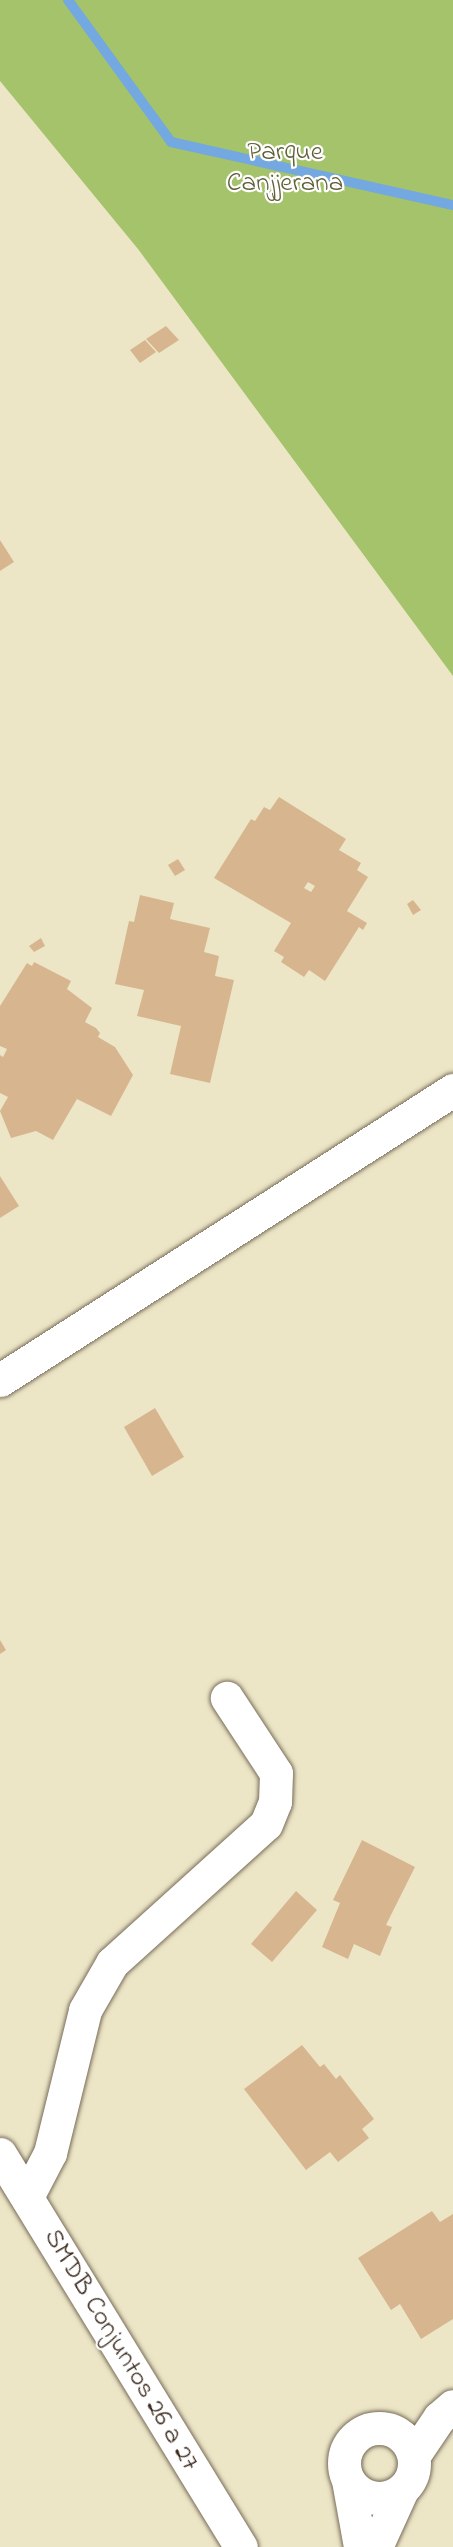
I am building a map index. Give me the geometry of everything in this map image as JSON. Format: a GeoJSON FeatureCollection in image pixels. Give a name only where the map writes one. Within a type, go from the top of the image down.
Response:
{"type":"FeatureCollection","features":[{"type":"Feature","properties":{"kind":"street"},"geometry":{"type":"LineString","coordinates":[[0,1380],[453,1090]]}},
{"type":"Feature","properties":{"kind":"street"},"geometry":{"type":"LineString","coordinates":[[27,2197],[50,2153],[85,2010],[112,1963],[266,1824],[275,1802],[276,1773],[268,1756],[227,1698]]}},
{"type":"Feature","properties":{"kind":"street","name":"SMDB Conjuntos 26 a 27"},"geometry":{"type":"LineString","coordinates":[[0,2154],[241,2547]]}},
{"type":"Feature","properties":{"kind":"street"},"geometry":{"type":"LineString","coordinates":[[376,2547],[400,2492],[410,2481],[414,2455],[439,2418],[453,2406]]}},
{"type":"Feature","properties":{"kind":"street"},"geometry":{"type":"LineString","coordinates":[[360,2547],[345,2454],[361,2433],[387,2428],[398,2434],[414,2455]]}},
{"type":"Feature","properties":{"kind":"street"},"geometry":{"type":"LineString","coordinates":[[348,2480],[360,2493],[377,2499],[400,2492]]}},
{"type":"Feature","properties":{"kind":"green space","name":"Parque Canjjerana"},"geometry":{"type":"Polygon","coordinates":[[[0,0],[453,0],[453,676],[138,249],[0,81],[0,0]]]}},
{"type":"Feature","properties":{"kind":"building"},"geometry":{"type":"Polygon","coordinates":[[[166,326],[179,340],[159,353],[146,339],[166,326]]]}},
{"type":"Feature","properties":{"kind":"building"},"geometry":{"type":"Polygon","coordinates":[[[145,340],[156,352],[140,363],[130,350],[145,340]]]}},
{"type":"Feature","properties":{"kind":"building"},"geometry":{"type":"Polygon","coordinates":[[[0,540],[14,562],[0,571],[0,540]]]}},
{"type":"Feature","properties":{"kind":"building"},"geometry":{"type":"Polygon","coordinates":[[[279,797],[346,839],[339,850],[361,863],[357,870],[368,877],[347,911],[367,923],[363,930],[359,927],[325,981],[309,970],[304,977],[281,962],[284,957],[274,951],[291,923],[214,878],[251,819],[255,821],[264,807],[270,810],[279,797]],[[308,882],[304,888],[311,892],[315,886],[308,882]]]}},
{"type":"Feature","properties":{"kind":"building"},"geometry":{"type":"Polygon","coordinates":[[[178,859],[185,870],[175,876],[168,865],[178,859]]]}},
{"type":"Feature","properties":{"kind":"building"},"geometry":{"type":"Polygon","coordinates":[[[140,895],[174,903],[170,919],[210,928],[204,952],[219,956],[215,976],[234,980],[210,1083],[170,1074],[181,1026],[137,1016],[144,990],[115,984],[129,921],[134,922],[140,895]]]}},
{"type":"Feature","properties":{"kind":"building"},"geometry":{"type":"Polygon","coordinates":[[[413,900],[421,910],[413,915],[407,904],[413,900]]]}},
{"type":"Feature","properties":{"kind":"building"},"geometry":{"type":"Polygon","coordinates":[[[41,938],[45,946],[34,952],[29,946],[41,938]]]}},
{"type":"Feature","properties":{"kind":"building"},"geometry":{"type":"Polygon","coordinates":[[[34,962],[71,981],[67,989],[92,1008],[85,1022],[96,1028],[100,1033],[98,1037],[115,1047],[133,1075],[111,1116],[77,1099],[53,1140],[36,1131],[11,1138],[0,1111],[8,1097],[0,1093],[0,1055],[3,1057],[7,1049],[0,1046],[0,1006],[27,963],[32,966],[34,962]]]}},
{"type":"Feature","properties":{"kind":"building"},"geometry":{"type":"Polygon","coordinates":[[[0,1176],[19,1206],[0,1218],[0,1176]]]}},
{"type":"Feature","properties":{"kind":"building"},"geometry":{"type":"Polygon","coordinates":[[[155,1408],[184,1457],[152,1476],[124,1427],[155,1408]]]}},
{"type":"Feature","properties":{"kind":"building"},"geometry":{"type":"Polygon","coordinates":[[[0,1640],[6,1650],[0,1654],[0,1640]]]}},
{"type":"Feature","properties":{"kind":"building"},"geometry":{"type":"Polygon","coordinates":[[[362,1840],[415,1867],[386,1925],[392,1927],[380,1956],[354,1944],[348,1959],[322,1947],[340,1903],[333,1900],[362,1840]]]}},
{"type":"Feature","properties":{"kind":"building"},"geometry":{"type":"Polygon","coordinates":[[[296,1891],[317,1910],[272,1962],[251,1944],[296,1891]]]}},
{"type":"Feature","properties":{"kind":"building"},"geometry":{"type":"Polygon","coordinates":[[[302,2045],[320,2067],[324,2064],[336,2079],[340,2075],[374,2119],[362,2129],[369,2138],[338,2162],[330,2152],[306,2170],[244,2089],[302,2045]]]}},
{"type":"Feature","properties":{"kind":"building"},"geometry":{"type":"Polygon","coordinates":[[[432,2211],[440,2222],[453,2214],[453,2319],[421,2339],[400,2304],[391,2310],[358,2258],[432,2211]]]}},
{"type":"Feature","properties":{"kind":"waterway"},"geometry":{"type":"LineString","coordinates":[[68,0],[171,142],[453,205]]}}]}
